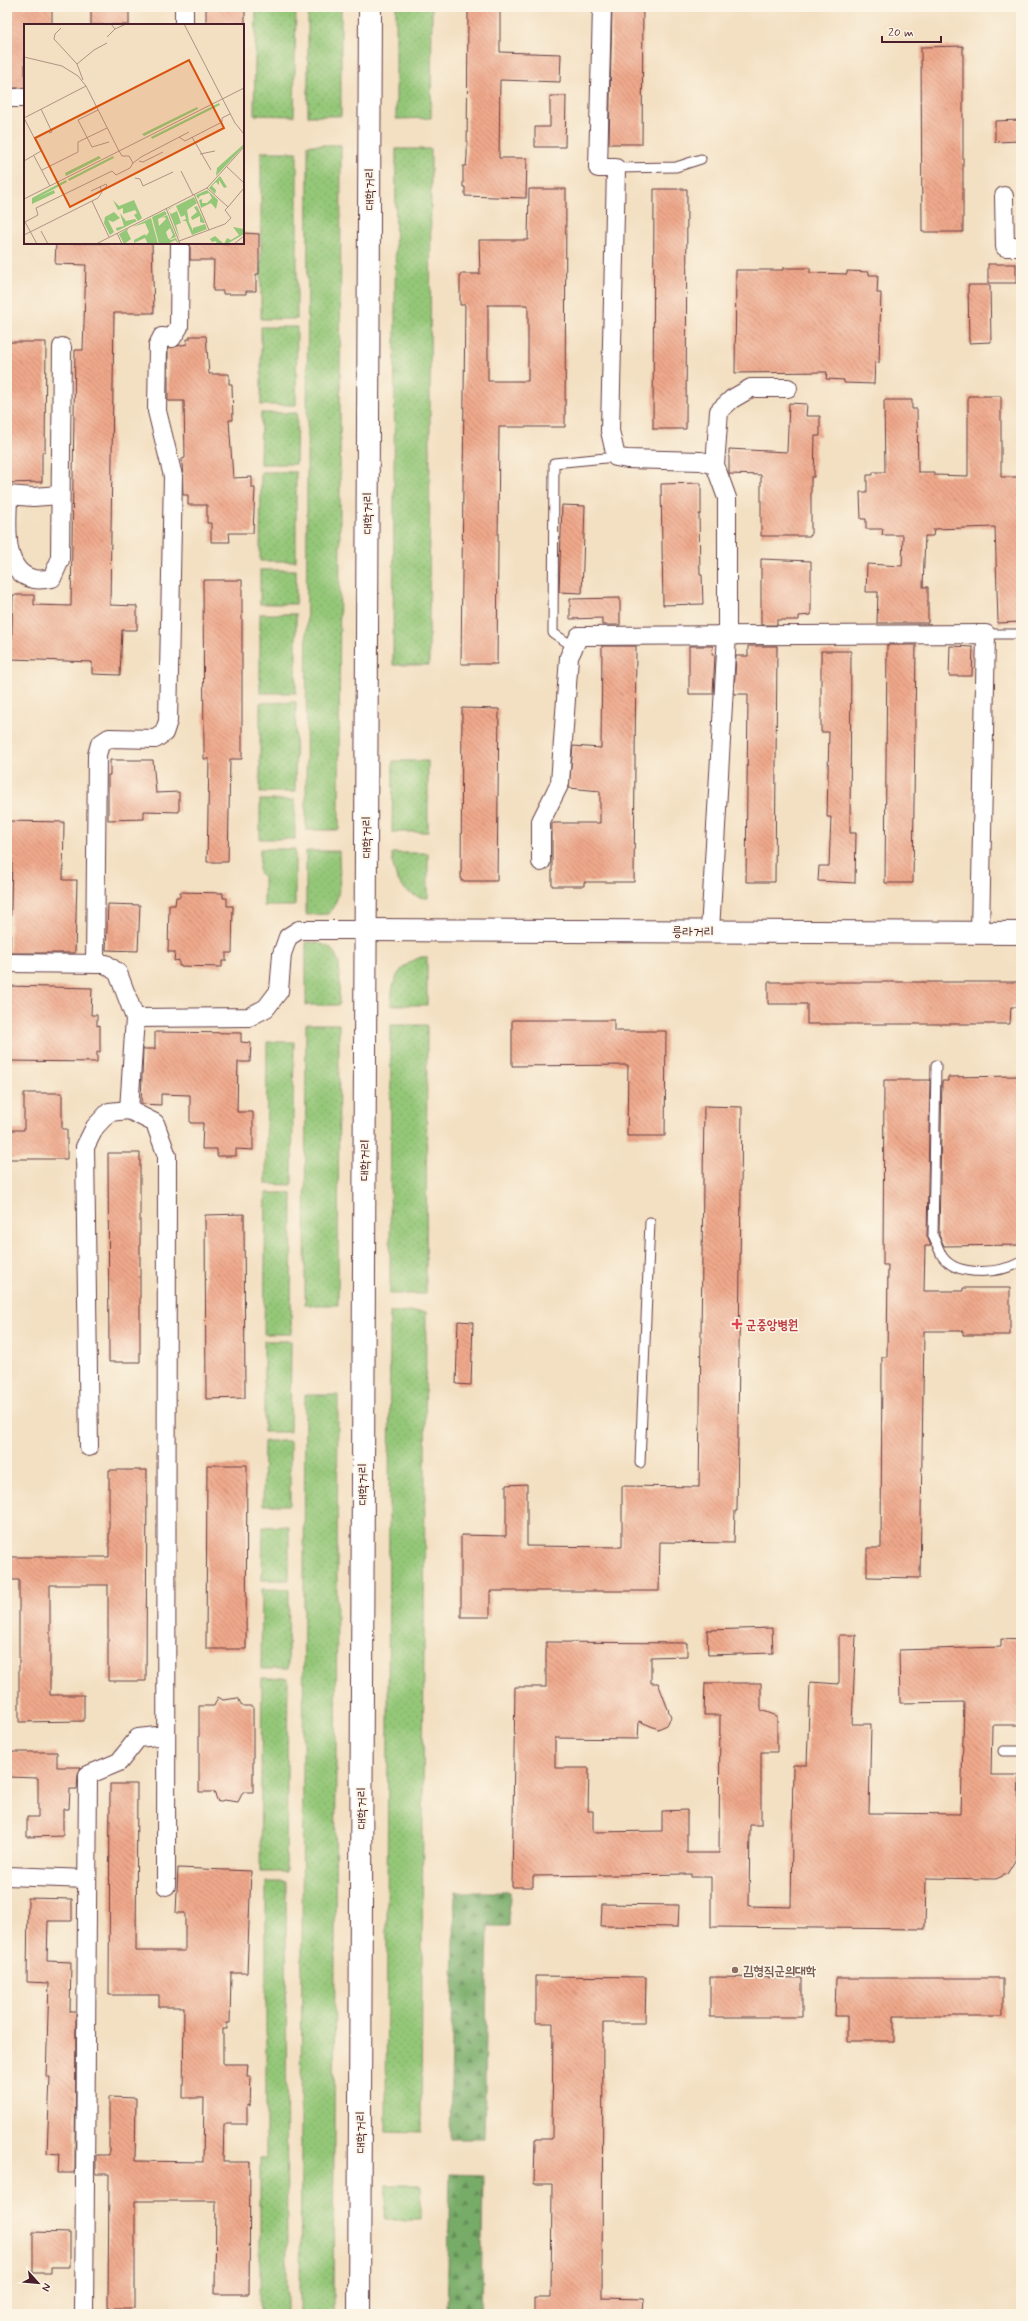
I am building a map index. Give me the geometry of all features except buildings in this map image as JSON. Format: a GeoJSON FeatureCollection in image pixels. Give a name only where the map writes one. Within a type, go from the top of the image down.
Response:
{"type":"FeatureCollection","features":[{"type":"Feature","properties":{"kind":"main road","name":"대학거리"},"geometry":{"type":"LineString","coordinates":[[359,2314],[370,7]]}},
{"type":"Feature","properties":{"kind":"main road","name":"릉라거리"},"geometry":{"type":"LineString","coordinates":[[366,930],[1021,933]]}},
{"type":"Feature","properties":{"kind":"street"},"geometry":{"type":"LineString","coordinates":[[184,7],[184,24]]}},
{"type":"Feature","properties":{"kind":"street"},"geometry":{"type":"LineString","coordinates":[[602,7],[598,168],[616,168],[610,431],[616,456],[627,459],[701,462],[715,465]]}},
{"type":"Feature","properties":{"kind":"street"},"geometry":{"type":"LineString","coordinates":[[7,98],[24,98]]}},
{"type":"Feature","properties":{"kind":"street"},"geometry":{"type":"LineString","coordinates":[[1004,196],[1005,247],[1021,247]]}},
{"type":"Feature","properties":{"kind":"street"},"geometry":{"type":"LineString","coordinates":[[95,964],[97,755],[100,744],[109,738],[155,739],[164,733],[168,721],[173,476],[157,411],[158,346],[162,338],[172,338],[179,327],[180,244]]}},
{"type":"Feature","properties":{"kind":"street"},"geometry":{"type":"LineString","coordinates":[[60,495],[7,495],[8,550],[18,571],[34,579],[52,578],[60,560],[62,347]]}},
{"type":"Feature","properties":{"kind":"street"},"geometry":{"type":"LineString","coordinates":[[710,931],[727,636],[727,498],[715,465],[720,411],[732,399],[751,388],[788,388]]}},
{"type":"Feature","properties":{"kind":"street"},"geometry":{"type":"LineString","coordinates":[[541,862],[541,821],[560,783],[569,657],[580,636],[986,634],[980,932]]}},
{"type":"Feature","properties":{"kind":"street"},"geometry":{"type":"LineString","coordinates":[[135,1018],[249,1017],[266,1008],[279,991],[282,954],[288,937],[298,930],[366,930]]}},
{"type":"Feature","properties":{"kind":"street"},"geometry":{"type":"LineString","coordinates":[[7,963],[106,964],[118,973],[135,1018],[129,1110]]}},
{"type":"Feature","properties":{"kind":"street"},"geometry":{"type":"LineString","coordinates":[[89,1447],[85,1147],[95,1127],[108,1112],[129,1110],[155,1123],[167,1156],[166,1886]]}},
{"type":"Feature","properties":{"kind":"street"},"geometry":{"type":"LineString","coordinates":[[84,2314],[88,1776],[119,1762],[138,1738],[166,1735]]}},
{"type":"Feature","properties":{"kind":"street"},"geometry":{"type":"LineString","coordinates":[[7,1876],[87,1879]]}},
{"type":"Feature","properties":{"kind":"lane"},"geometry":{"type":"LineString","coordinates":[[616,168],[676,167],[701,159]]}},
{"type":"Feature","properties":{"kind":"lane"},"geometry":{"type":"LineString","coordinates":[[574,647],[553,633],[554,463],[616,456]]}},
{"type":"Feature","properties":{"kind":"lane"},"geometry":{"type":"LineString","coordinates":[[986,634],[1021,634]]}},
{"type":"Feature","properties":{"kind":"lane"},"geometry":{"type":"LineString","coordinates":[[936,1065],[933,1236],[943,1257],[956,1267],[982,1273],[1021,1262]]}},
{"type":"Feature","properties":{"kind":"lane"},"geometry":{"type":"LineString","coordinates":[[640,1463],[650,1222]]}},
{"type":"Feature","properties":{"kind":"lane"},"geometry":{"type":"LineString","coordinates":[[1003,1751],[1021,1751]]}},
{"type":"Feature","properties":{"kind":"green space"},"geometry":{"type":"Polygon","coordinates":[[[256,7],[296,7],[294,116],[254,115],[256,7]]]}},
{"type":"Feature","properties":{"kind":"green space"},"geometry":{"type":"Polygon","coordinates":[[[308,7],[341,7],[341,116],[308,116],[308,7]]]}},
{"type":"Feature","properties":{"kind":"green space"},"geometry":{"type":"Polygon","coordinates":[[[396,7],[432,7],[431,118],[396,119],[396,7]]]}},
{"type":"Feature","properties":{"kind":"green space"},"geometry":{"type":"Polygon","coordinates":[[[308,145],[341,145],[339,830],[306,830],[308,145]]]}},
{"type":"Feature","properties":{"kind":"green space"},"geometry":{"type":"Polygon","coordinates":[[[396,149],[431,149],[429,665],[393,665],[396,149]]]}},
{"type":"Feature","properties":{"kind":"green space"},"geometry":{"type":"Polygon","coordinates":[[[261,152],[297,152],[297,319],[261,319],[261,152]]]}},
{"type":"Feature","properties":{"kind":"green space"},"geometry":{"type":"Polygon","coordinates":[[[261,327],[297,327],[296,405],[261,405],[261,327]]]}},
{"type":"Feature","properties":{"kind":"green space"},"geometry":{"type":"Polygon","coordinates":[[[261,413],[297,413],[296,464],[260,464],[261,413]]]}},
{"type":"Feature","properties":{"kind":"green space"},"geometry":{"type":"Polygon","coordinates":[[[261,472],[296,472],[296,561],[260,561],[261,472]]]}},
{"type":"Feature","properties":{"kind":"green space"},"geometry":{"type":"Polygon","coordinates":[[[260,570],[296,570],[296,604],[260,604],[260,570]]]}},
{"type":"Feature","properties":{"kind":"green space"},"geometry":{"type":"Polygon","coordinates":[[[260,614],[296,614],[296,693],[260,693],[260,614]]]}},
{"type":"Feature","properties":{"kind":"green space"},"geometry":{"type":"Polygon","coordinates":[[[296,702],[295,792],[260,792],[260,703],[296,702]]]}},
{"type":"Feature","properties":{"kind":"green space"},"geometry":{"type":"Polygon","coordinates":[[[393,761],[428,761],[428,832],[392,832],[393,761]]]}},
{"type":"Feature","properties":{"kind":"green space"},"geometry":{"type":"Polygon","coordinates":[[[260,800],[295,800],[295,839],[260,839],[260,800]]]}},
{"type":"Feature","properties":{"kind":"green space"},"geometry":{"type":"Polygon","coordinates":[[[260,849],[295,849],[295,906],[264,906],[264,876],[259,873],[260,849]]]}},
{"type":"Feature","properties":{"kind":"green space"},"geometry":{"type":"Polygon","coordinates":[[[306,851],[339,851],[339,892],[333,907],[328,914],[306,915],[306,851]]]}},
{"type":"Feature","properties":{"kind":"green space"},"geometry":{"type":"Polygon","coordinates":[[[392,853],[428,853],[428,898],[411,894],[400,884],[394,869],[392,853]]]}},
{"type":"Feature","properties":{"kind":"green space"},"geometry":{"type":"Polygon","coordinates":[[[306,942],[319,943],[329,947],[335,954],[340,971],[339,1005],[306,1005],[306,942]]]}},
{"type":"Feature","properties":{"kind":"green space"},"geometry":{"type":"Polygon","coordinates":[[[421,957],[427,957],[427,1005],[391,1005],[392,989],[397,975],[407,965],[421,957]]]}},
{"type":"Feature","properties":{"kind":"green space"},"geometry":{"type":"Polygon","coordinates":[[[306,1024],[339,1024],[338,1305],[305,1305],[306,1024]]]}},
{"type":"Feature","properties":{"kind":"green space"},"geometry":{"type":"Polygon","coordinates":[[[391,1025],[427,1025],[426,1294],[390,1294],[391,1025]]]}},
{"type":"Feature","properties":{"kind":"green space"},"geometry":{"type":"Polygon","coordinates":[[[267,1042],[294,1042],[292,1185],[266,1184],[267,1042]]]}},
{"type":"Feature","properties":{"kind":"green space"},"geometry":{"type":"Polygon","coordinates":[[[266,1193],[292,1193],[291,1334],[264,1334],[266,1193]]]}},
{"type":"Feature","properties":{"kind":"green space"},"geometry":{"type":"Polygon","coordinates":[[[390,1312],[426,1312],[421,2132],[386,2131],[390,1312]]]}},
{"type":"Feature","properties":{"kind":"green space"},"geometry":{"type":"Polygon","coordinates":[[[264,1341],[291,1341],[290,1432],[264,1432],[264,1341]]]}},
{"type":"Feature","properties":{"kind":"green space"},"geometry":{"type":"Polygon","coordinates":[[[305,1395],[338,1395],[333,2314],[300,2314],[305,1395]]]}},
{"type":"Feature","properties":{"kind":"green space"},"geometry":{"type":"Polygon","coordinates":[[[264,1441],[290,1441],[290,1505],[263,1505],[264,1441]]]}},
{"type":"Feature","properties":{"kind":"green space"},"geometry":{"type":"Polygon","coordinates":[[[289,1526],[289,1580],[262,1580],[263,1527],[289,1526]]]}},
{"type":"Feature","properties":{"kind":"green space"},"geometry":{"type":"Polygon","coordinates":[[[262,1589],[289,1589],[288,1669],[261,1669],[262,1589]]]}},
{"type":"Feature","properties":{"kind":"green space"},"geometry":{"type":"Polygon","coordinates":[[[262,1678],[288,1678],[286,1872],[260,1872],[262,1678]]]}},
{"type":"Feature","properties":{"kind":"green space"},"geometry":{"type":"Polygon","coordinates":[[[266,1882],[286,1882],[287,2314],[260,2314],[260,2158],[266,2158],[266,1882]]]}},
{"type":"Feature","properties":{"kind":"green space"},"geometry":{"type":"Polygon","coordinates":[[[455,1892],[510,1892],[509,1926],[488,1926],[484,2139],[450,2139],[455,1892]]]}},
{"type":"Feature","properties":{"kind":"green space"},"geometry":{"type":"Polygon","coordinates":[[[450,2174],[483,2175],[481,2314],[447,2314],[450,2174]]]}},
{"type":"Feature","properties":{"kind":"green space"},"geometry":{"type":"Polygon","coordinates":[[[386,2185],[421,2185],[421,2220],[385,2220],[386,2185]]]}},
{"type":"Feature","properties":{"kind":"place","name":"군중앙병원"},"geometry":{"type":"Point","coordinates":[737,1324]}},
{"type":"Feature","properties":{"kind":"place","name":"김형직군의대학"},"geometry":{"type":"Point","coordinates":[735,1970]}}]}
